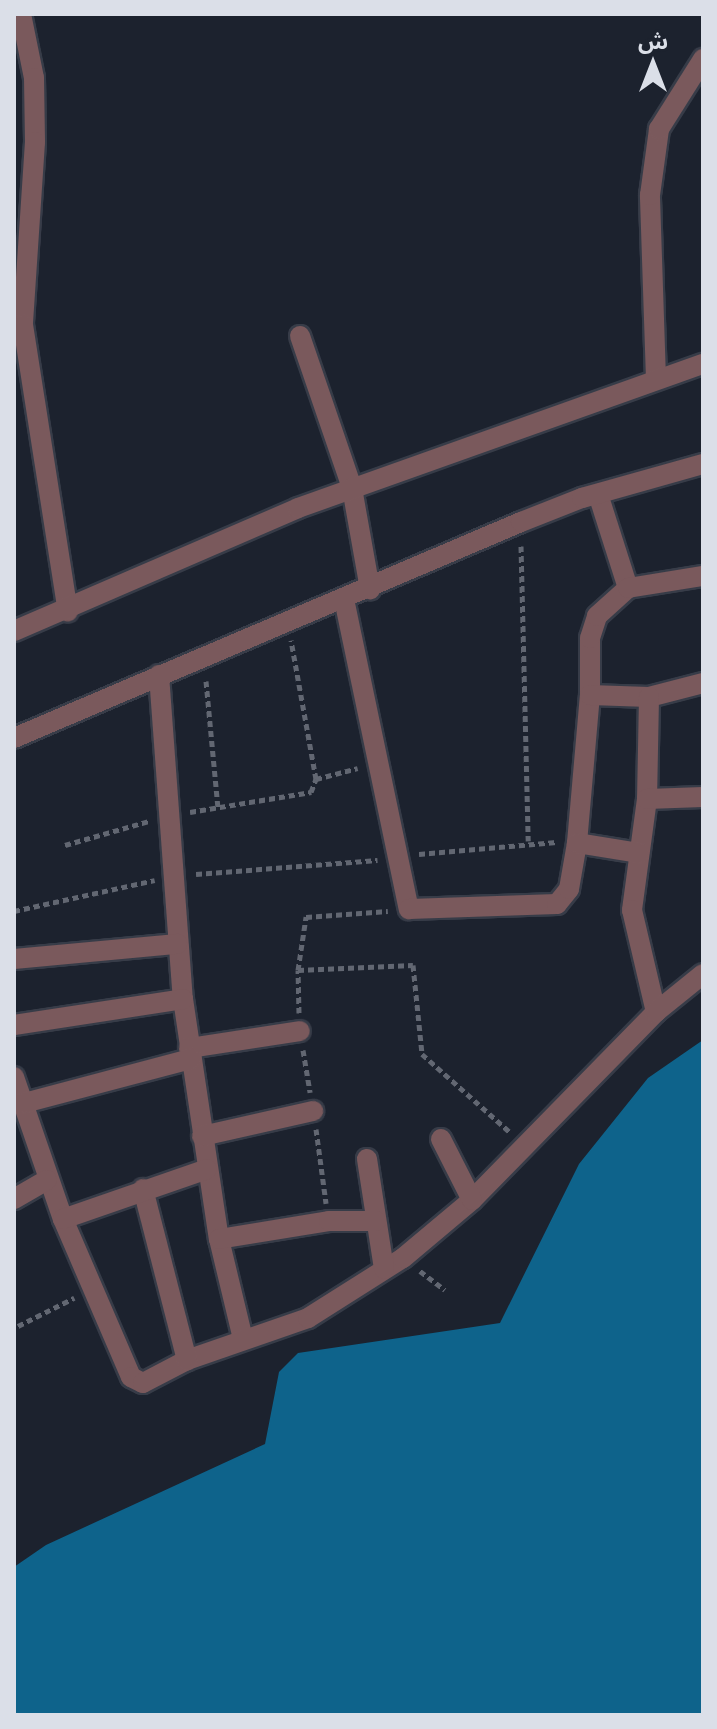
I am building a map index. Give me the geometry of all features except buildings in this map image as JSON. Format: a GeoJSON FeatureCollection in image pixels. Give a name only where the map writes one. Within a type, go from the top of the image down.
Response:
{"type":"FeatureCollection","features":[{"type":"Feature","properties":{"kind":"street"},"geometry":{"type":"LineString","coordinates":[[21,14],[34,78],[35,142],[23,325],[68,611]]}},
{"type":"Feature","properties":{"kind":"street"},"geometry":{"type":"LineString","coordinates":[[656,379],[650,195],[657,142],[675,97],[703,59]]}},
{"type":"Feature","properties":{"kind":"street"},"geometry":{"type":"LineString","coordinates":[[300,336],[352,488],[370,589]]}},
{"type":"Feature","properties":{"kind":"street"},"geometry":{"type":"LineString","coordinates":[[14,631],[68,611],[352,488],[703,364]]}},
{"type":"Feature","properties":{"kind":"street"},"geometry":{"type":"LineString","coordinates":[[14,738],[370,589],[521,522],[598,494],[703,464]]}},
{"type":"Feature","properties":{"kind":"street"},"geometry":{"type":"LineString","coordinates":[[598,494],[628,588]]}},
{"type":"Feature","properties":{"kind":"street"},"geometry":{"type":"LineString","coordinates":[[344,599],[409,909],[557,904],[569,889],[577,843],[590,695],[591,629],[597,616],[628,588],[703,576]]}},
{"type":"Feature","properties":{"kind":"street"},"geometry":{"type":"LineString","coordinates":[[159,675],[183,999],[219,1239],[243,1339]]}},
{"type":"Feature","properties":{"kind":"street"},"geometry":{"type":"LineString","coordinates":[[590,695],[649,697],[703,683]]}},
{"type":"Feature","properties":{"kind":"street"},"geometry":{"type":"LineString","coordinates":[[649,697],[647,799],[632,910],[656,1012]]}},
{"type":"Feature","properties":{"kind":"street"},"geometry":{"type":"LineString","coordinates":[[647,799],[703,797]]}},
{"type":"Feature","properties":{"kind":"street"},"geometry":{"type":"LineString","coordinates":[[577,843],[639,853]]}},
{"type":"Feature","properties":{"kind":"street"},"geometry":{"type":"LineString","coordinates":[[14,959],[177,944]]}},
{"type":"Feature","properties":{"kind":"street"},"geometry":{"type":"LineString","coordinates":[[14,1077],[47,1180],[63,1219],[131,1377],[143,1383],[187,1360],[308,1318],[403,1258],[472,1200],[656,1012],[703,974]]}},
{"type":"Feature","properties":{"kind":"street"},"geometry":{"type":"LineString","coordinates":[[14,1025],[183,999]]}},
{"type":"Feature","properties":{"kind":"street"},"geometry":{"type":"LineString","coordinates":[[24,1103],[190,1054],[300,1031]]}},
{"type":"Feature","properties":{"kind":"street"},"geometry":{"type":"LineString","coordinates":[[202,1136],[313,1111]]}},
{"type":"Feature","properties":{"kind":"street"},"geometry":{"type":"LineString","coordinates":[[441,1139],[472,1200]]}},
{"type":"Feature","properties":{"kind":"street"},"geometry":{"type":"LineString","coordinates":[[367,1159],[384,1269]]}},
{"type":"Feature","properties":{"kind":"street"},"geometry":{"type":"LineString","coordinates":[[63,1219],[207,1169]]}},
{"type":"Feature","properties":{"kind":"street"},"geometry":{"type":"LineString","coordinates":[[14,1199],[47,1180]]}},
{"type":"Feature","properties":{"kind":"street"},"geometry":{"type":"LineString","coordinates":[[143,1189],[187,1360]]}},
{"type":"Feature","properties":{"kind":"street"},"geometry":{"type":"LineString","coordinates":[[219,1239],[329,1221],[376,1221]]}},
{"type":"Feature","properties":{"kind":"path"},"geometry":{"type":"LineString","coordinates":[[14,911],[176,876],[396,858],[528,841],[521,522]]}},
{"type":"Feature","properties":{"kind":"path"},"geometry":{"type":"LineString","coordinates":[[65,845],[171,815],[311,792],[316,779],[288,621]]}},
{"type":"Feature","properties":{"kind":"path"},"geometry":{"type":"LineString","coordinates":[[203,657],[218,807]]}},
{"type":"Feature","properties":{"kind":"path"},"geometry":{"type":"LineString","coordinates":[[316,779],[377,763]]}},
{"type":"Feature","properties":{"kind":"path"},"geometry":{"type":"LineString","coordinates":[[329,1221],[300,1031],[298,970],[306,917],[409,909]]}},
{"type":"Feature","properties":{"kind":"path"},"geometry":{"type":"LineString","coordinates":[[298,970],[413,965],[422,1054],[524,1145]]}},
{"type":"Feature","properties":{"kind":"path"},"geometry":{"type":"LineString","coordinates":[[403,1258],[445,1290]]}},
{"type":"Feature","properties":{"kind":"path"},"geometry":{"type":"LineString","coordinates":[[18,1326],[93,1288]]}},
{"type":"Feature","properties":{"kind":"water"},"geometry":{"type":"Polygon","coordinates":[[[703,1040],[703,1715],[14,1715],[14,1567],[46,1545],[265,1444],[279,1372],[298,1353],[500,1323],[579,1164],[648,1078],[703,1040]]]}}]}
